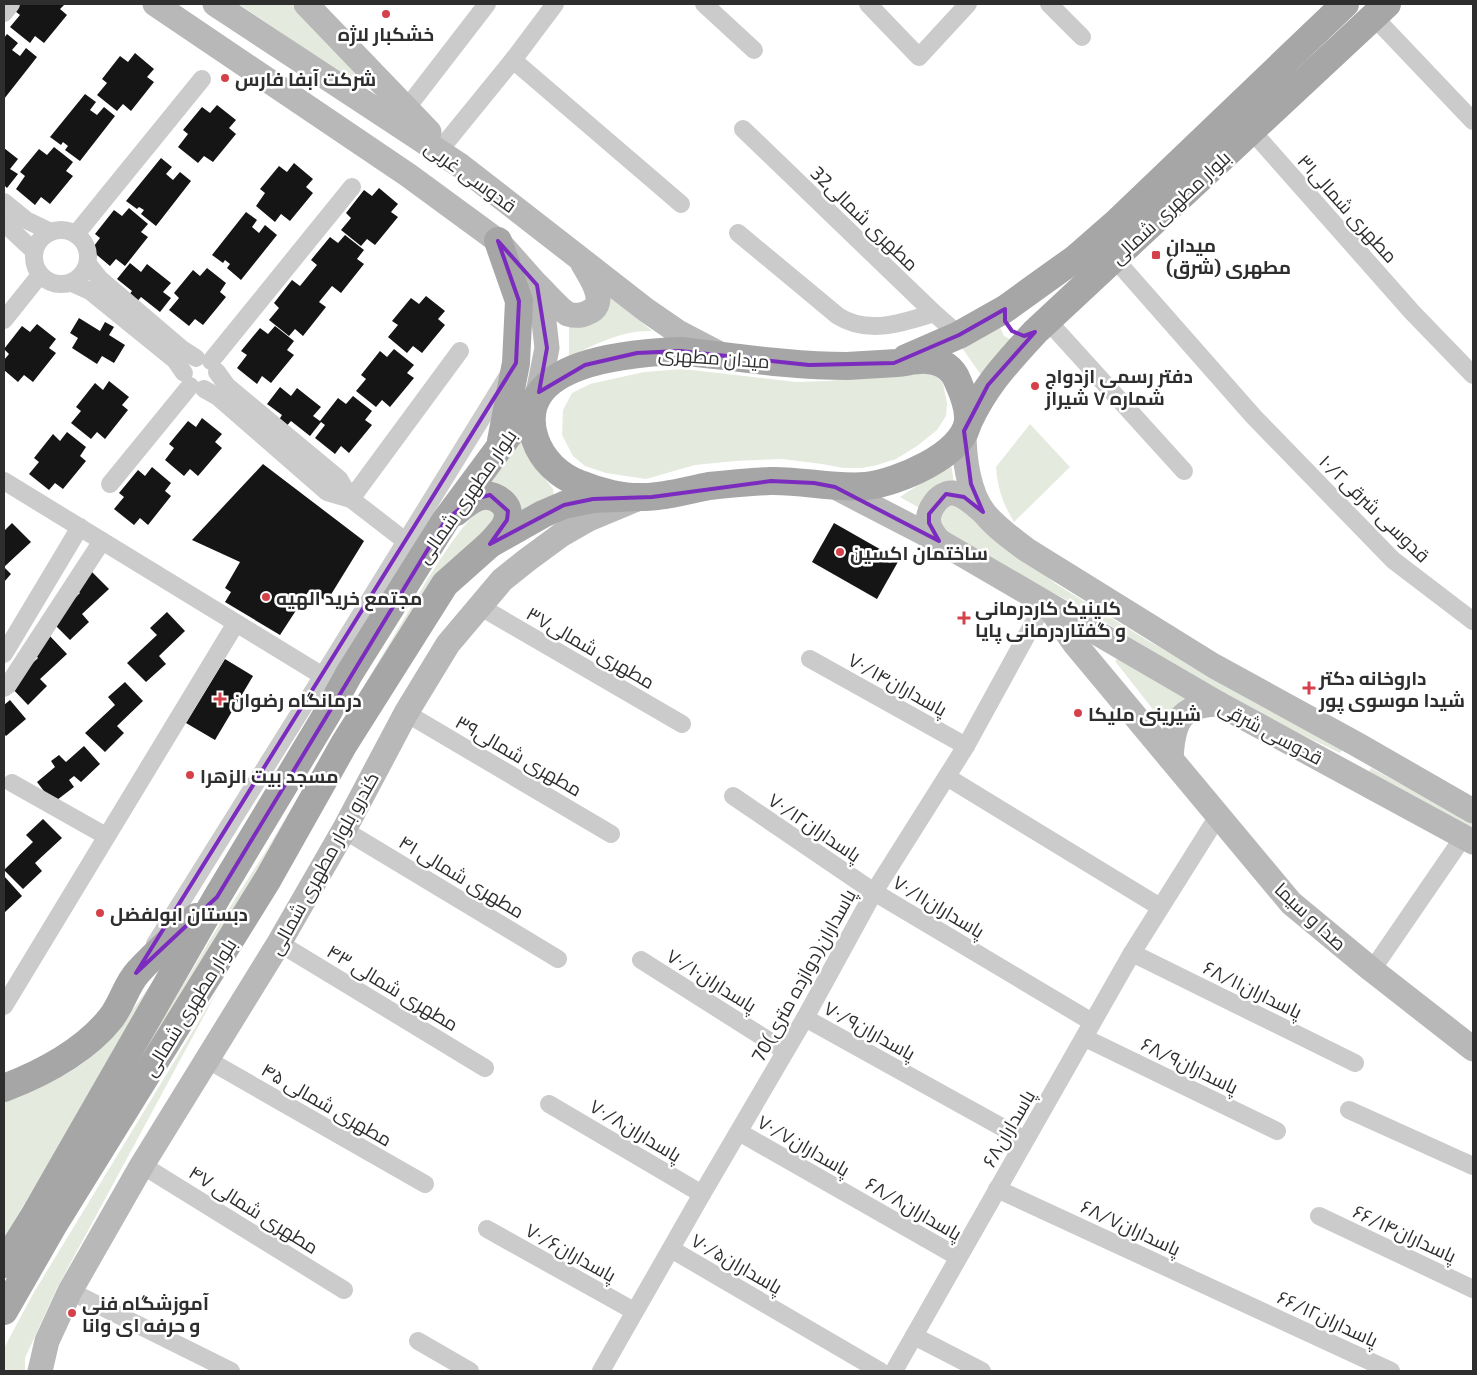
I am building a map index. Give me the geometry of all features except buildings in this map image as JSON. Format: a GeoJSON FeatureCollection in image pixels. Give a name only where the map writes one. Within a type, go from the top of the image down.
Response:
{"type":"FeatureCollection","features":[{"type":"Feature","properties":{"kind":"main road","name":"قدوسی غربی"},"geometry":{"type":"LineString","coordinates":[[154,4],[408,175],[498,241],[537,285],[542,304],[547,348],[539,388],[534,401]]}},
{"type":"Feature","properties":{"kind":"main road","name":"قدوسی غربی"},"geometry":{"type":"LineString","coordinates":[[215,4],[461,166],[646,310],[678,332],[722,355]]}},
{"type":"Feature","properties":{"kind":"main road","name":"بلوار مطهرى شمالى"},"geometry":{"type":"LineString","coordinates":[[894,363],[959,335],[1005,309],[1076,258],[1116,223],[1345,4]]}},
{"type":"Feature","properties":{"kind":"main road"},"geometry":{"type":"LineString","coordinates":[[311,6],[461,166]]}},
{"type":"Feature","properties":{"kind":"main road","name":"بلوار مطهرى شمالى"},"geometry":{"type":"LineString","coordinates":[[966,427],[988,385],[1041,326],[1380,10]]}},
{"type":"Feature","properties":{"kind":"main road"},"geometry":{"type":"LineString","coordinates":[[498,241],[519,301],[516,363],[500,448]]}},
{"type":"Feature","properties":{"kind":"main road"},"geometry":{"type":"LineString","coordinates":[[537,285],[567,313],[580,316],[591,312],[598,305],[599,295],[579,256]]}},
{"type":"Feature","properties":{"kind":"main road"},"geometry":{"type":"LineString","coordinates":[[1005,309],[1005,321],[1012,331],[1024,336],[1041,326]]}},
{"type":"Feature","properties":{"kind":"main road","name":"میدان مطهری"},"geometry":{"type":"LineString","coordinates":[[534,401],[546,387],[563,374],[585,364],[637,353],[680,351],[809,365],[848,366],[926,360],[944,364],[955,373],[963,392],[968,412],[966,427]]}},
{"type":"Feature","properties":{"kind":"main road"},"geometry":{"type":"LineString","coordinates":[[534,401],[531,418],[534,435],[543,455],[553,468],[579,484],[603,491],[641,497],[711,486],[771,481],[836,487],[869,486],[914,472],[937,460],[953,446],[966,427]]}},
{"type":"Feature","properties":{"kind":"main road","name":"بلوار مطهری شمالی"},"geometry":{"type":"LineString","coordinates":[[4,1264],[34,1216],[217,897],[332,682],[414,548],[445,521],[534,401]]}},
{"type":"Feature","properties":{"kind":"main road","name":"قدوسی شرقی"},"geometry":{"type":"LineString","coordinates":[[966,427],[964,456],[971,484],[983,512],[1005,534],[1027,550],[1214,666],[1473,811]]}},
{"type":"Feature","properties":{"kind":"main road","name":"قدوسی شرقی"},"geometry":{"type":"LineString","coordinates":[[836,487],[939,541],[1219,704],[1468,839]]}},
{"type":"Feature","properties":{"kind":"main road"},"geometry":{"type":"LineString","coordinates":[[939,541],[929,524],[929,514],[934,504],[946,494],[954,493],[964,497],[983,512]]}},
{"type":"Feature","properties":{"kind":"main road"},"geometry":{"type":"LineString","coordinates":[[445,521],[470,500],[490,495],[498,498],[506,506],[508,520],[490,544]]}},
{"type":"Feature","properties":{"kind":"main road","name":"بلوار مطهری شمالی"},"geometry":{"type":"LineString","coordinates":[[4,1311],[54,1224],[268,879],[344,744],[445,584],[490,544],[543,514],[564,505],[593,499],[641,497]]}},
{"type":"Feature","properties":{"kind":"main road","name":"کندرو بلوار مطهری شمالی"},"geometry":{"type":"LineString","coordinates":[[40,1371],[47,1342],[70,1291],[142,1165],[279,943],[344,830],[406,713],[448,644],[502,580],[561,535],[589,519],[641,497]]}},
{"type":"Feature","properties":{"kind":"main road","name":"صدا و سیما"},"geometry":{"type":"LineString","coordinates":[[1045,602],[1075,644],[1291,903],[1372,970],[1473,1049]]}},
{"type":"Feature","properties":{"kind":"main road"},"geometry":{"type":"LineString","coordinates":[[1171,760],[1172,741],[1177,724],[1187,712],[1203,704],[1219,704]]}},
{"type":"Feature","properties":{"kind":"main road"},"geometry":{"type":"LineString","coordinates":[[4,1088],[46,1069],[72,1054],[94,1037],[112,1017],[136,973],[217,897]]}},
{"type":"Feature","properties":{"kind":"street"},"geometry":{"type":"LineString","coordinates":[[4,13],[11,4]]}},
{"type":"Feature","properties":{"kind":"street"},"geometry":{"type":"LineString","coordinates":[[406,109],[487,4]]}},
{"type":"Feature","properties":{"kind":"street"},"geometry":{"type":"LineString","coordinates":[[443,146],[555,4]]}},
{"type":"Feature","properties":{"kind":"street"},"geometry":{"type":"LineString","coordinates":[[704,4],[754,50]]}},
{"type":"Feature","properties":{"kind":"street"},"geometry":{"type":"LineString","coordinates":[[868,4],[918,57],[968,4]]}},
{"type":"Feature","properties":{"kind":"street"},"geometry":{"type":"LineString","coordinates":[[1049,4],[1082,37]]}},
{"type":"Feature","properties":{"kind":"street"},"geometry":{"type":"LineString","coordinates":[[1380,10],[1473,121]]}},
{"type":"Feature","properties":{"kind":"street"},"geometry":{"type":"LineString","coordinates":[[512,60],[681,204]]}},
{"type":"Feature","properties":{"kind":"street"},"geometry":{"type":"LineString","coordinates":[[76,234],[202,79]]}},
{"type":"Feature","properties":{"kind":"street","name":"32مطهرى شمالى"},"geometry":{"type":"LineString","coordinates":[[743,129],[959,335]]}},
{"type":"Feature","properties":{"kind":"street","name":"مطهرى شمالى۳۱"},"geometry":{"type":"LineString","coordinates":[[1252,131],[1412,312],[1473,375]]}},
{"type":"Feature","properties":{"kind":"street"},"geometry":{"type":"LineString","coordinates":[[208,363],[352,187]]}},
{"type":"Feature","properties":{"kind":"street"},"geometry":{"type":"LineString","coordinates":[[4,202],[26,220],[51,232]]}},
{"type":"Feature","properties":{"kind":"street"},"geometry":{"type":"LineString","coordinates":[[4,222],[34,251]]}},
{"type":"Feature","properties":{"kind":"street"},"geometry":{"type":"LineString","coordinates":[[59,230],[68,230],[76,234],[87,246],[89,255],[85,272],[72,283],[64,285],[47,281],[40,275],[34,260],[34,251],[43,236],[59,230]]}},
{"type":"Feature","properties":{"kind":"street"},"geometry":{"type":"LineString","coordinates":[[738,233],[838,316],[853,324],[868,326],[896,325],[934,313]]}},
{"type":"Feature","properties":{"kind":"street","name":"قدوسی شرقی۱۰/۲"},"geometry":{"type":"LineString","coordinates":[[1114,258],[1254,417],[1393,560],[1473,621]]}},
{"type":"Feature","properties":{"kind":"street"},"geometry":{"type":"LineString","coordinates":[[88,264],[100,279],[182,348],[208,363],[227,386],[287,446]]}},
{"type":"Feature","properties":{"kind":"street"},"geometry":{"type":"LineString","coordinates":[[4,320],[40,275]]}},
{"type":"Feature","properties":{"kind":"street"},"geometry":{"type":"LineString","coordinates":[[72,283],[90,290],[175,360],[192,383],[218,397],[287,446],[339,479],[351,499],[414,548],[516,363]]}},
{"type":"Feature","properties":{"kind":"street"},"geometry":{"type":"LineString","coordinates":[[1041,326],[1184,471]]}},
{"type":"Feature","properties":{"kind":"street"},"geometry":{"type":"LineString","coordinates":[[351,499],[460,352]]}},
{"type":"Feature","properties":{"kind":"street"},"geometry":{"type":"LineString","coordinates":[[192,383],[188,363],[208,363]]}},
{"type":"Feature","properties":{"kind":"street"},"geometry":{"type":"LineString","coordinates":[[192,383],[209,388],[215,381],[208,363]]}},
{"type":"Feature","properties":{"kind":"street"},"geometry":{"type":"LineString","coordinates":[[110,484],[192,383]]}},
{"type":"Feature","properties":{"kind":"street"},"geometry":{"type":"LineString","coordinates":[[4,481],[332,682],[136,973]]}},
{"type":"Feature","properties":{"kind":"street"},"geometry":{"type":"LineString","coordinates":[[4,654],[80,527]]}},
{"type":"Feature","properties":{"kind":"street"},"geometry":{"type":"LineString","coordinates":[[4,688],[102,541]]}},
{"type":"Feature","properties":{"kind":"street","name":"70پاسداران(دوازده متری)"},"geometry":{"type":"LineString","coordinates":[[602,1371],[634,1311],[786,1052],[874,892],[966,746],[1045,602]]}},
{"type":"Feature","properties":{"kind":"street","name":"مطهرى شمالى۳۷"},"geometry":{"type":"LineString","coordinates":[[479,606],[682,724]]}},
{"type":"Feature","properties":{"kind":"street"},"geometry":{"type":"LineString","coordinates":[[4,1006],[236,623]]}},
{"type":"Feature","properties":{"kind":"street","name":"پاسداران۷۰/۱۴"},"geometry":{"type":"LineString","coordinates":[[810,659],[966,746]]}},
{"type":"Feature","properties":{"kind":"street","name":"مطهرى شمالى۳۹"},"geometry":{"type":"LineString","coordinates":[[406,713],[611,834]]}},
{"type":"Feature","properties":{"kind":"street"},"geometry":{"type":"LineString","coordinates":[[947,777],[1160,907]]}},
{"type":"Feature","properties":{"kind":"street"},"geometry":{"type":"LineString","coordinates":[[12,783],[106,836]]}},
{"type":"Feature","properties":{"kind":"street","name":"پاسداران۷۰/۱۲"},"geometry":{"type":"LineString","coordinates":[[733,796],[874,892]]}},
{"type":"Feature","properties":{"kind":"street","name":"پاسداران۶۸"},"geometry":{"type":"LineString","coordinates":[[894,1371],[1132,953],[1218,816]]}},
{"type":"Feature","properties":{"kind":"street","name":"۴۱ مطهرى شمالى"},"geometry":{"type":"LineString","coordinates":[[344,830],[558,959]]}},
{"type":"Feature","properties":{"kind":"street"},"geometry":{"type":"LineString","coordinates":[[1372,970],[1418,903],[1468,839]]}},
{"type":"Feature","properties":{"kind":"street","name":"پاسداران۷۰/۱۱"},"geometry":{"type":"LineString","coordinates":[[874,892],[983,957],[1089,1030]]}},
{"type":"Feature","properties":{"kind":"street","name":"مطهرى شمالى ۴۳"},"geometry":{"type":"LineString","coordinates":[[279,943],[485,1068]]}},
{"type":"Feature","properties":{"kind":"street","name":"پاسداران۶۸/۱۱"},"geometry":{"type":"LineString","coordinates":[[1132,953],[1355,1063]]}},
{"type":"Feature","properties":{"kind":"street","name":"پاسداران۷۰/۱۰"},"geometry":{"type":"LineString","coordinates":[[641,960],[786,1052]]}},
{"type":"Feature","properties":{"kind":"street","name":"پاسداران۷۰/۹"},"geometry":{"type":"LineString","coordinates":[[805,1018],[1025,1140]]}},
{"type":"Feature","properties":{"kind":"street","name":"پاسداران۶۸/۹"},"geometry":{"type":"LineString","coordinates":[[1089,1030],[1277,1131]]}},
{"type":"Feature","properties":{"kind":"street","name":"مطهرى شمالى ۴۵"},"geometry":{"type":"LineString","coordinates":[[208,1060],[425,1184]]}},
{"type":"Feature","properties":{"kind":"street","name":"پاسداران۷۰/۸"},"geometry":{"type":"LineString","coordinates":[[549,1104],[702,1194]]}},
{"type":"Feature","properties":{"kind":"street"},"geometry":{"type":"LineString","coordinates":[[1349,1110],[1473,1166]]}},
{"type":"Feature","properties":{"kind":"street","name":"پاسداران۷۰/۷"},"geometry":{"type":"LineString","coordinates":[[739,1132],[849,1195]]}},
{"type":"Feature","properties":{"kind":"street","name":"مطهرى شمالى ۴۷"},"geometry":{"type":"LineString","coordinates":[[142,1165],[344,1290]]}},
{"type":"Feature","properties":{"kind":"street","name":"پاسداران۶۸/۷"},"geometry":{"type":"LineString","coordinates":[[997,1189],[1246,1304]]}},
{"type":"Feature","properties":{"kind":"street","name":"پاسداران۶۸/۸"},"geometry":{"type":"LineString","coordinates":[[849,1195],[958,1258]]}},
{"type":"Feature","properties":{"kind":"street","name":"پاسداران۶۶/۱۴"},"geometry":{"type":"LineString","coordinates":[[1319,1216],[1473,1289]]}},
{"type":"Feature","properties":{"kind":"street","name":"پاسداران۷۰/۶"},"geometry":{"type":"LineString","coordinates":[[487,1229],[634,1311]]}},
{"type":"Feature","properties":{"kind":"street","name":"پاسداران۷۰/۵"},"geometry":{"type":"LineString","coordinates":[[671,1249],[880,1371]]}},
{"type":"Feature","properties":{"kind":"street"},"geometry":{"type":"LineString","coordinates":[[70,1291],[231,1371]]}},
{"type":"Feature","properties":{"kind":"street","name":"پاسداران۶۶/۱۲"},"geometry":{"type":"LineString","coordinates":[[1246,1304],[1391,1371]]}},
{"type":"Feature","properties":{"kind":"street"},"geometry":{"type":"LineString","coordinates":[[914,1336],[982,1371]]}},
{"type":"Feature","properties":{"kind":"street"},"geometry":{"type":"LineString","coordinates":[[418,1341],[470,1371]]}},
{"type":"Feature","properties":{"kind":"highlighted area"},"geometry":{"type":"Polygon","coordinates":[[[498,241],[537,285],[547,348],[539,392],[585,365],[637,353],[680,351],[809,365],[894,363],[959,335],[1005,309],[1005,321],[1012,331],[1024,336],[1035,332],[988,385],[964,431],[971,484],[983,512],[964,497],[946,494],[929,514],[929,523],[939,541],[835,487],[814,483],[771,481],[652,497],[593,499],[564,505],[490,544],[507,520],[508,511],[490,495],[470,500],[445,521],[217,897],[136,973],[516,363],[519,301],[498,241]]]}},
{"type":"Feature","properties":{"kind":"shaded area"},"geometry":{"type":"Polygon","coordinates":[[[239,4],[291,4],[368,85],[350,79],[239,4]]]}},
{"type":"Feature","properties":{"kind":"shaded area"},"geometry":{"type":"Polygon","coordinates":[[[610,297],[652,331],[620,335],[569,358],[569,325],[586,326],[597,322],[601,318],[610,297]]]}},
{"type":"Feature","properties":{"kind":"shaded area"},"geometry":{"type":"Polygon","coordinates":[[[998,323],[1004,336],[1014,341],[981,375],[960,345],[998,323]]]}},
{"type":"Feature","properties":{"kind":"shaded area"},"geometry":{"type":"Polygon","coordinates":[[[683,369],[796,382],[829,381],[915,371],[936,376],[943,383],[947,403],[946,416],[937,430],[917,446],[896,459],[862,468],[844,468],[782,459],[735,461],[695,465],[646,479],[606,473],[585,466],[573,456],[562,435],[563,410],[572,393],[590,384],[644,372],[683,369]]]}},
{"type":"Feature","properties":{"kind":"shaded area"},"geometry":{"type":"Polygon","coordinates":[[[1030,424],[1070,467],[1014,522],[1001,495],[996,467],[1030,424]]]}},
{"type":"Feature","properties":{"kind":"shaded area"},"geometry":{"type":"Polygon","coordinates":[[[520,440],[535,466],[553,489],[554,495],[524,514],[514,499],[485,486],[520,440]]]}},
{"type":"Feature","properties":{"kind":"shaded area"},"geometry":{"type":"Polygon","coordinates":[[[951,464],[954,483],[923,510],[900,497],[951,464]]]}},
{"type":"Feature","properties":{"kind":"shaded area"},"geometry":{"type":"Polygon","coordinates":[[[951,499],[1056,584],[1145,639],[1343,749],[1340,753],[1247,708],[1073,603],[974,552],[940,531],[941,504],[951,499]]]}},
{"type":"Feature","properties":{"kind":"shaded area"},"geometry":{"type":"Polygon","coordinates":[[[487,506],[500,511],[68,1177],[228,910],[266,851],[427,580],[446,550],[470,519],[487,506]]]}},
{"type":"Feature","properties":{"kind":"shaded area"},"geometry":{"type":"Polygon","coordinates":[[[1118,658],[1188,699],[1166,726],[1115,661],[1118,658]]]}},
{"type":"Feature","properties":{"kind":"shaded area"},"geometry":{"type":"Polygon","coordinates":[[[1371,768],[1473,823],[1473,830],[1369,772],[1371,768]]]}},
{"type":"Feature","properties":{"kind":"shaded area"},"geometry":{"type":"Polygon","coordinates":[[[173,955],[4,1238],[4,1100],[61,1077],[92,1056],[125,1020],[173,955]]]}},
{"type":"Feature","properties":{"kind":"shaded area"},"geometry":{"type":"Polygon","coordinates":[[[219,988],[57,1288],[25,1358],[25,1371],[4,1371],[4,1348],[33,1294],[219,988]]]}},
{"type":"Feature","properties":{"kind":"place","name":"خشکبار لاژه"},"geometry":{"type":"Point","coordinates":[386,14]}},
{"type":"Feature","properties":{"kind":"place","name":"شرکت آبفا فارس"},"geometry":{"type":"Point","coordinates":[225,78]}},
{"type":"Feature","properties":{"kind":"place","name":"میدان مطهری (شرق)"},"geometry":{"type":"Point","coordinates":[1156,255]}},
{"type":"Feature","properties":{"kind":"place","name":"دفتر رسمی ازدواج شماره ۷ شیراز"},"geometry":{"type":"Point","coordinates":[1035,386]}},
{"type":"Feature","properties":{"kind":"place","name":"ساختمان اکسین"},"geometry":{"type":"Point","coordinates":[840,552]}},
{"type":"Feature","properties":{"kind":"place","name":"مجتمع خرید الهیه"},"geometry":{"type":"Point","coordinates":[266,597]}},
{"type":"Feature","properties":{"kind":"place","name":"کلینیک کاردرمانی و گفتاردرمانی پایا"},"geometry":{"type":"Point","coordinates":[964,618]}},
{"type":"Feature","properties":{"kind":"place","name":"داروخانه دکتر شیدا موسوی پور"},"geometry":{"type":"Point","coordinates":[1309,688]}},
{"type":"Feature","properties":{"kind":"place","name":"درمانگاه رضوان"},"geometry":{"type":"Point","coordinates":[220,699]}},
{"type":"Feature","properties":{"kind":"place","name":"شیرینى ملیکا"},"geometry":{"type":"Point","coordinates":[1078,713]}},
{"type":"Feature","properties":{"kind":"place","name":"مسجد بیت الزهرا"},"geometry":{"type":"Point","coordinates":[190,775]}},
{"type":"Feature","properties":{"kind":"place","name":"دبستان ابولفضل"},"geometry":{"type":"Point","coordinates":[100,913]}},
{"type":"Feature","properties":{"kind":"place","name":"آموزشگاه فنی و حرفه ای وانا"},"geometry":{"type":"Point","coordinates":[72,1313]}}]}
